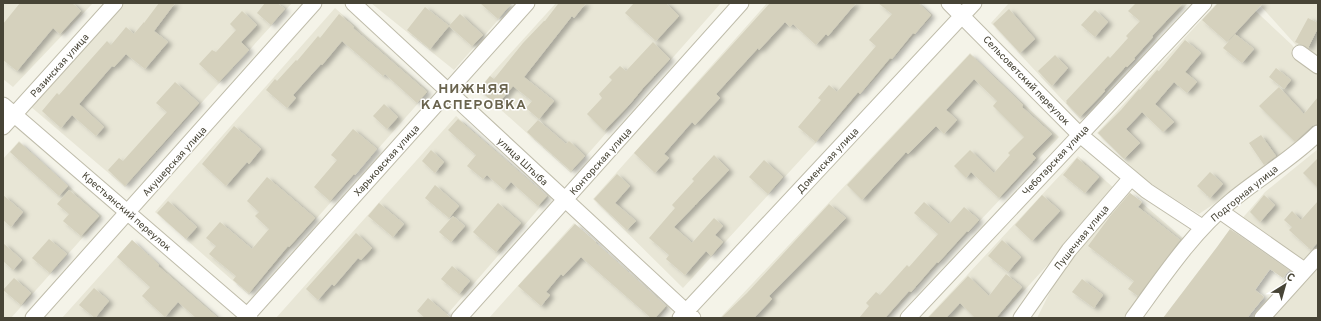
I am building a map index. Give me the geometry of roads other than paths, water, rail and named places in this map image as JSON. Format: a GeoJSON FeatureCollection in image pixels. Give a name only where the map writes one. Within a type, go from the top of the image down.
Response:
{"type":"FeatureCollection","features":[{"type":"Feature","properties":{"kind":"street","name":"Разинская улица"},"geometry":{"type":"LineString","coordinates":[[3,128],[115,3]]}},
{"type":"Feature","properties":{"kind":"street","name":"Акушерская улица"},"geometry":{"type":"LineString","coordinates":[[33,318],[314,3]]}},
{"type":"Feature","properties":{"kind":"street","name":"улица Штыба"},"geometry":{"type":"LineString","coordinates":[[352,3],[565,200],[687,316]]}},
{"type":"Feature","properties":{"kind":"street","name":"Харьковская улица"},"geometry":{"type":"LineString","coordinates":[[247,317],[527,3]]}},
{"type":"Feature","properties":{"kind":"street","name":"Конторская улица"},"geometry":{"type":"LineString","coordinates":[[459,318],[741,3]]}},
{"type":"Feature","properties":{"kind":"street","name":"Сельсоветский переулок"},"geometry":{"type":"LineString","coordinates":[[949,3],[1079,134],[1146,191],[1202,227]]}},
{"type":"Feature","properties":{"kind":"street","name":"Доменская улица"},"geometry":{"type":"LineString","coordinates":[[687,316],[974,3]]}},
{"type":"Feature","properties":{"kind":"street","name":"Чеботарская улица"},"geometry":{"type":"LineString","coordinates":[[908,318],[1079,134],[1204,3]]}},
{"type":"Feature","properties":{"kind":"street"},"geometry":{"type":"LineString","coordinates":[[1300,53],[1318,66]]}},
{"type":"Feature","properties":{"kind":"street","name":"Крестьянский переулок"},"geometry":{"type":"LineString","coordinates":[[3,105],[128,212],[247,317]]}},
{"type":"Feature","properties":{"kind":"street","name":"Подгорная улица"},"geometry":{"type":"LineString","coordinates":[[1133,318],[1202,227],[1231,201],[1304,147],[1318,133]]}},
{"type":"Feature","properties":{"kind":"street","name":"Пушечная улица"},"geometry":{"type":"LineString","coordinates":[[1021,318],[1069,250],[1131,178]]}},
{"type":"Feature","properties":{"kind":"street"},"geometry":{"type":"LineString","coordinates":[[1220,211],[1304,270]]}},
{"type":"Feature","properties":{"kind":"street"},"geometry":{"type":"LineString","coordinates":[[1262,318],[1318,256]]}},
{"type":"Feature","properties":{"kind":"district","name":"НИЖНЯЯ КАСПЕРОВКА"},"geometry":{"type":"Point","coordinates":[474,96]}}]}
